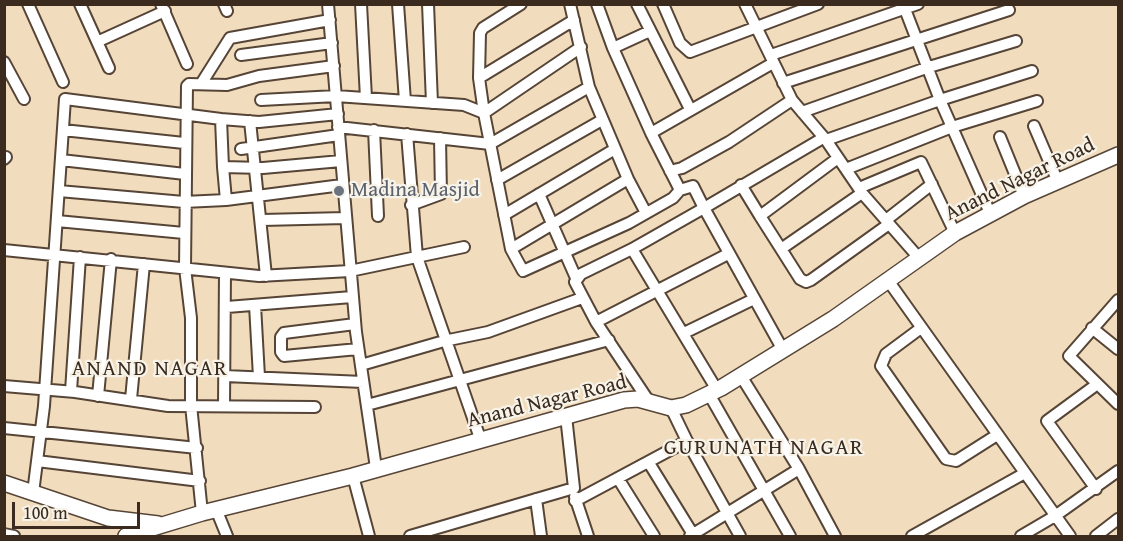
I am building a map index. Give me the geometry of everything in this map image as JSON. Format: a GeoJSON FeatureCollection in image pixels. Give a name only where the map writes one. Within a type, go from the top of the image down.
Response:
{"type":"FeatureCollection","features":[{"type":"Feature","properties":{"kind":"street"},"geometry":{"type":"LineString","coordinates":[[28,4],[63,82]]}},
{"type":"Feature","properties":{"kind":"street"},"geometry":{"type":"LineString","coordinates":[[80,4],[99,41],[109,68]]}},
{"type":"Feature","properties":{"kind":"street"},"geometry":{"type":"LineString","coordinates":[[328,4],[352,297],[376,468]]}},
{"type":"Feature","properties":{"kind":"street"},"geometry":{"type":"LineString","coordinates":[[361,4],[366,98]]}},
{"type":"Feature","properties":{"kind":"street"},"geometry":{"type":"LineString","coordinates":[[398,4],[405,101]]}},
{"type":"Feature","properties":{"kind":"street"},"geometry":{"type":"LineString","coordinates":[[428,4],[432,103]]}},
{"type":"Feature","properties":{"kind":"street"},"geometry":{"type":"LineString","coordinates":[[521,4],[483,28],[480,33],[479,78],[511,249],[523,271],[646,213],[673,198],[680,190],[693,186],[783,350]]}},
{"type":"Feature","properties":{"kind":"street"},"geometry":{"type":"LineString","coordinates":[[570,4],[589,87],[628,179],[646,213]]}},
{"type":"Feature","properties":{"kind":"street"},"geometry":{"type":"LineString","coordinates":[[597,4],[613,48],[651,133],[680,190]]}},
{"type":"Feature","properties":{"kind":"street"},"geometry":{"type":"LineString","coordinates":[[637,4],[690,109]]}},
{"type":"Feature","properties":{"kind":"street"},"geometry":{"type":"LineString","coordinates":[[663,4],[680,43],[690,52],[818,4]]}},
{"type":"Feature","properties":{"kind":"street"},"geometry":{"type":"LineString","coordinates":[[745,4],[792,100],[825,139],[861,191],[919,258]]}},
{"type":"Feature","properties":{"kind":"street"},"geometry":{"type":"LineString","coordinates":[[651,133],[772,59],[904,7],[918,4]]}},
{"type":"Feature","properties":{"kind":"street"},"geometry":{"type":"LineString","coordinates":[[904,7],[940,100],[990,213]]}},
{"type":"Feature","properties":{"kind":"street"},"geometry":{"type":"LineString","coordinates":[[99,41],[163,8],[187,64]]}},
{"type":"Feature","properties":{"kind":"street"},"geometry":{"type":"LineString","coordinates":[[783,83],[1009,10]]}},
{"type":"Feature","properties":{"kind":"street"},"geometry":{"type":"LineString","coordinates":[[201,84],[230,38],[330,20]]}},
{"type":"Feature","properties":{"kind":"street"},"geometry":{"type":"LineString","coordinates":[[479,78],[574,20]]}},
{"type":"Feature","properties":{"kind":"street"},"geometry":{"type":"LineString","coordinates":[[613,48],[650,31]]}},
{"type":"Feature","properties":{"kind":"street"},"geometry":{"type":"LineString","coordinates":[[802,111],[928,67],[1016,41]]}},
{"type":"Feature","properties":{"kind":"street"},"geometry":{"type":"LineString","coordinates":[[241,56],[332,43]]}},
{"type":"Feature","properties":{"kind":"street"},"geometry":{"type":"LineString","coordinates":[[484,112],[580,47]]}},
{"type":"Feature","properties":{"kind":"street"},"geometry":{"type":"LineString","coordinates":[[4,62],[24,99]]}},
{"type":"Feature","properties":{"kind":"street"},"geometry":{"type":"LineString","coordinates":[[227,537],[209,511],[200,481],[191,405],[191,318],[185,268],[184,233],[184,142],[187,86],[189,84],[227,85],[259,75],[334,66]]}},
{"type":"Feature","properties":{"kind":"street"},"geometry":{"type":"LineString","coordinates":[[576,278],[632,249],[825,139],[1032,71]]}},
{"type":"Feature","properties":{"kind":"street"},"geometry":{"type":"LineString","coordinates":[[241,149],[339,131],[374,130],[490,144],[589,87]]}},
{"type":"Feature","properties":{"kind":"street"},"geometry":{"type":"LineString","coordinates":[[261,100],[336,96],[464,105],[484,112]]}},
{"type":"Feature","properties":{"kind":"street"},"geometry":{"type":"LineString","coordinates":[[33,493],[45,390],[56,255],[65,99],[250,121],[338,114]]}},
{"type":"Feature","properties":{"kind":"street"},"geometry":{"type":"LineString","coordinates":[[670,171],[682,168],[729,142],[792,100]]}},
{"type":"Feature","properties":{"kind":"street"},"geometry":{"type":"LineString","coordinates":[[846,169],[952,127],[1037,101]]}},
{"type":"Feature","properties":{"kind":"street"},"geometry":{"type":"LineString","coordinates":[[221,119],[226,200]]}},
{"type":"Feature","properties":{"kind":"street"},"geometry":{"type":"LineString","coordinates":[[497,180],[602,120]]}},
{"type":"Feature","properties":{"kind":"street"},"geometry":{"type":"LineString","coordinates":[[250,121],[266,276]]}},
{"type":"Feature","properties":{"kind":"street"},"geometry":{"type":"LineString","coordinates":[[1034,126],[1058,182]]}},
{"type":"Feature","properties":{"kind":"street"},"geometry":{"type":"LineString","coordinates":[[63,130],[184,142]]}},
{"type":"Feature","properties":{"kind":"street"},"geometry":{"type":"LineString","coordinates":[[374,130],[378,216]]}},
{"type":"Feature","properties":{"kind":"street"},"geometry":{"type":"LineString","coordinates":[[407,134],[417,257],[444,341],[481,441]]}},
{"type":"Feature","properties":{"kind":"street"},"geometry":{"type":"LineString","coordinates":[[411,205],[441,194],[440,138]]}},
{"type":"Feature","properties":{"kind":"street"},"geometry":{"type":"LineString","coordinates":[[1000,138],[1024,196]]}},
{"type":"Feature","properties":{"kind":"street"},"geometry":{"type":"LineString","coordinates":[[504,215],[615,149]]}},
{"type":"Feature","properties":{"kind":"street","name":"Anand Nagar Road"},"geometry":{"type":"LineString","coordinates":[[4,483],[108,518],[164,525],[209,511],[353,476],[624,400],[638,399],[671,408],[713,392],[741,376],[833,319],[955,233],[990,213],[1119,155]]}},
{"type":"Feature","properties":{"kind":"street"},"geometry":{"type":"LineString","coordinates":[[760,216],[838,158]]}},
{"type":"Feature","properties":{"kind":"street"},"geometry":{"type":"LineString","coordinates":[[61,160],[185,174]]}},
{"type":"Feature","properties":{"kind":"street"},"geometry":{"type":"LineString","coordinates":[[223,167],[255,168],[341,161]]}},
{"type":"Feature","properties":{"kind":"street"},"geometry":{"type":"LineString","coordinates":[[781,249],[861,191],[918,162],[924,165],[955,233]]}},
{"type":"Feature","properties":{"kind":"street"},"geometry":{"type":"LineString","coordinates":[[511,249],[628,179]]}},
{"type":"Feature","properties":{"kind":"street"},"geometry":{"type":"LineString","coordinates":[[741,185],[800,279],[806,282],[888,222],[932,184]]}},
{"type":"Feature","properties":{"kind":"street"},"geometry":{"type":"LineString","coordinates":[[59,191],[184,202],[226,200],[342,185]]}},
{"type":"Feature","properties":{"kind":"street"},"geometry":{"type":"LineString","coordinates":[[539,194],[566,252],[582,298],[650,403]]}},
{"type":"Feature","properties":{"kind":"street"},"geometry":{"type":"LineString","coordinates":[[262,220],[345,218]]}},
{"type":"Feature","properties":{"kind":"street"},"geometry":{"type":"LineString","coordinates":[[57,220],[184,233]]}},
{"type":"Feature","properties":{"kind":"street"},"geometry":{"type":"LineString","coordinates":[[4,250],[266,276],[350,271],[464,247]]}},
{"type":"Feature","properties":{"kind":"street"},"geometry":{"type":"LineString","coordinates":[[632,249],[655,290],[684,333],[790,537]]}},
{"type":"Feature","properties":{"kind":"street"},"geometry":{"type":"LineString","coordinates":[[596,322],[729,254]]}},
{"type":"Feature","properties":{"kind":"street"},"geometry":{"type":"LineString","coordinates":[[71,391],[80,257]]}},
{"type":"Feature","properties":{"kind":"street"},"geometry":{"type":"LineString","coordinates":[[98,396],[111,259]]}},
{"type":"Feature","properties":{"kind":"street"},"geometry":{"type":"LineString","coordinates":[[131,399],[144,264]]}},
{"type":"Feature","properties":{"kind":"street"},"geometry":{"type":"LineString","coordinates":[[224,406],[227,307],[225,273]]}},
{"type":"Feature","properties":{"kind":"street"},"geometry":{"type":"LineString","coordinates":[[887,279],[1070,537]]}},
{"type":"Feature","properties":{"kind":"street"},"geometry":{"type":"LineString","coordinates":[[227,307],[352,297]]}},
{"type":"Feature","properties":{"kind":"street"},"geometry":{"type":"LineString","coordinates":[[361,365],[444,341],[488,333],[582,298]]}},
{"type":"Feature","properties":{"kind":"street"},"geometry":{"type":"LineString","coordinates":[[684,333],[754,299]]}},
{"type":"Feature","properties":{"kind":"street"},"geometry":{"type":"LineString","coordinates":[[1119,300],[1069,356],[1096,385],[1119,404]]}},
{"type":"Feature","properties":{"kind":"street"},"geometry":{"type":"LineString","coordinates":[[255,304],[259,377]]}},
{"type":"Feature","properties":{"kind":"street"},"geometry":{"type":"LineString","coordinates":[[355,324],[284,333],[281,337],[281,352],[284,356],[358,350]]}},
{"type":"Feature","properties":{"kind":"street"},"geometry":{"type":"LineString","coordinates":[[921,328],[886,354],[880,362],[939,449],[948,460],[953,461],[997,435]]}},
{"type":"Feature","properties":{"kind":"street"},"geometry":{"type":"LineString","coordinates":[[1092,328],[1119,349]]}},
{"type":"Feature","properties":{"kind":"street"},"geometry":{"type":"LineString","coordinates":[[367,405],[609,340]]}},
{"type":"Feature","properties":{"kind":"street"},"geometry":{"type":"LineString","coordinates":[[225,376],[363,382]]}},
{"type":"Feature","properties":{"kind":"street"},"geometry":{"type":"LineString","coordinates":[[741,376],[799,469],[835,537]]}},
{"type":"Feature","properties":{"kind":"street"},"geometry":{"type":"LineString","coordinates":[[1096,385],[1047,421],[1096,489]]}},
{"type":"Feature","properties":{"kind":"street"},"geometry":{"type":"LineString","coordinates":[[4,386],[71,391],[168,406],[315,407]]}},
{"type":"Feature","properties":{"kind":"street"},"geometry":{"type":"LineString","coordinates":[[671,408],[740,537]]}},
{"type":"Feature","properties":{"kind":"street"},"geometry":{"type":"LineString","coordinates":[[566,416],[575,501],[588,537]]}},
{"type":"Feature","properties":{"kind":"street"},"geometry":{"type":"LineString","coordinates":[[4,428],[197,448]]}},
{"type":"Feature","properties":{"kind":"street"},"geometry":{"type":"LineString","coordinates":[[575,501],[619,480],[687,441]]}},
{"type":"Feature","properties":{"kind":"street"},"geometry":{"type":"LineString","coordinates":[[37,461],[200,481]]}},
{"type":"Feature","properties":{"kind":"street"},"geometry":{"type":"LineString","coordinates":[[649,463],[692,536],[799,469]]}},
{"type":"Feature","properties":{"kind":"street"},"geometry":{"type":"LineString","coordinates":[[1021,537],[1096,489],[1119,471]]}},
{"type":"Feature","properties":{"kind":"street"},"geometry":{"type":"LineString","coordinates":[[912,537],[1025,473]]}},
{"type":"Feature","properties":{"kind":"street"},"geometry":{"type":"LineString","coordinates":[[353,476],[369,537]]}},
{"type":"Feature","properties":{"kind":"street"},"geometry":{"type":"LineString","coordinates":[[619,480],[654,537]]}},
{"type":"Feature","properties":{"kind":"street"},"geometry":{"type":"LineString","coordinates":[[410,537],[574,488]]}},
{"type":"Feature","properties":{"kind":"street"},"geometry":{"type":"LineString","coordinates":[[536,499],[541,537]]}},
{"type":"Feature","properties":{"kind":"street"},"geometry":{"type":"LineString","coordinates":[[1096,537],[1108,533],[1119,519]]}},
{"type":"Feature","properties":{"kind":"street"},"geometry":{"type":"LineString","coordinates":[[126,537],[164,525]]}},
{"type":"Feature","properties":{"kind":"street"},"geometry":{"type":"LineString","coordinates":[[4,534],[14,537]]}},
{"type":"Feature","properties":{"kind":"place","name":"Madina Masjid"},"geometry":{"type":"Point","coordinates":[339,191]}},
{"type":"Feature","properties":{"kind":"district","name":"ANAND NAGAR"},"geometry":{"type":"Point","coordinates":[150,369]}},
{"type":"Feature","properties":{"kind":"district","name":"GURUNATH NAGAR"},"geometry":{"type":"Point","coordinates":[764,448]}}]}
